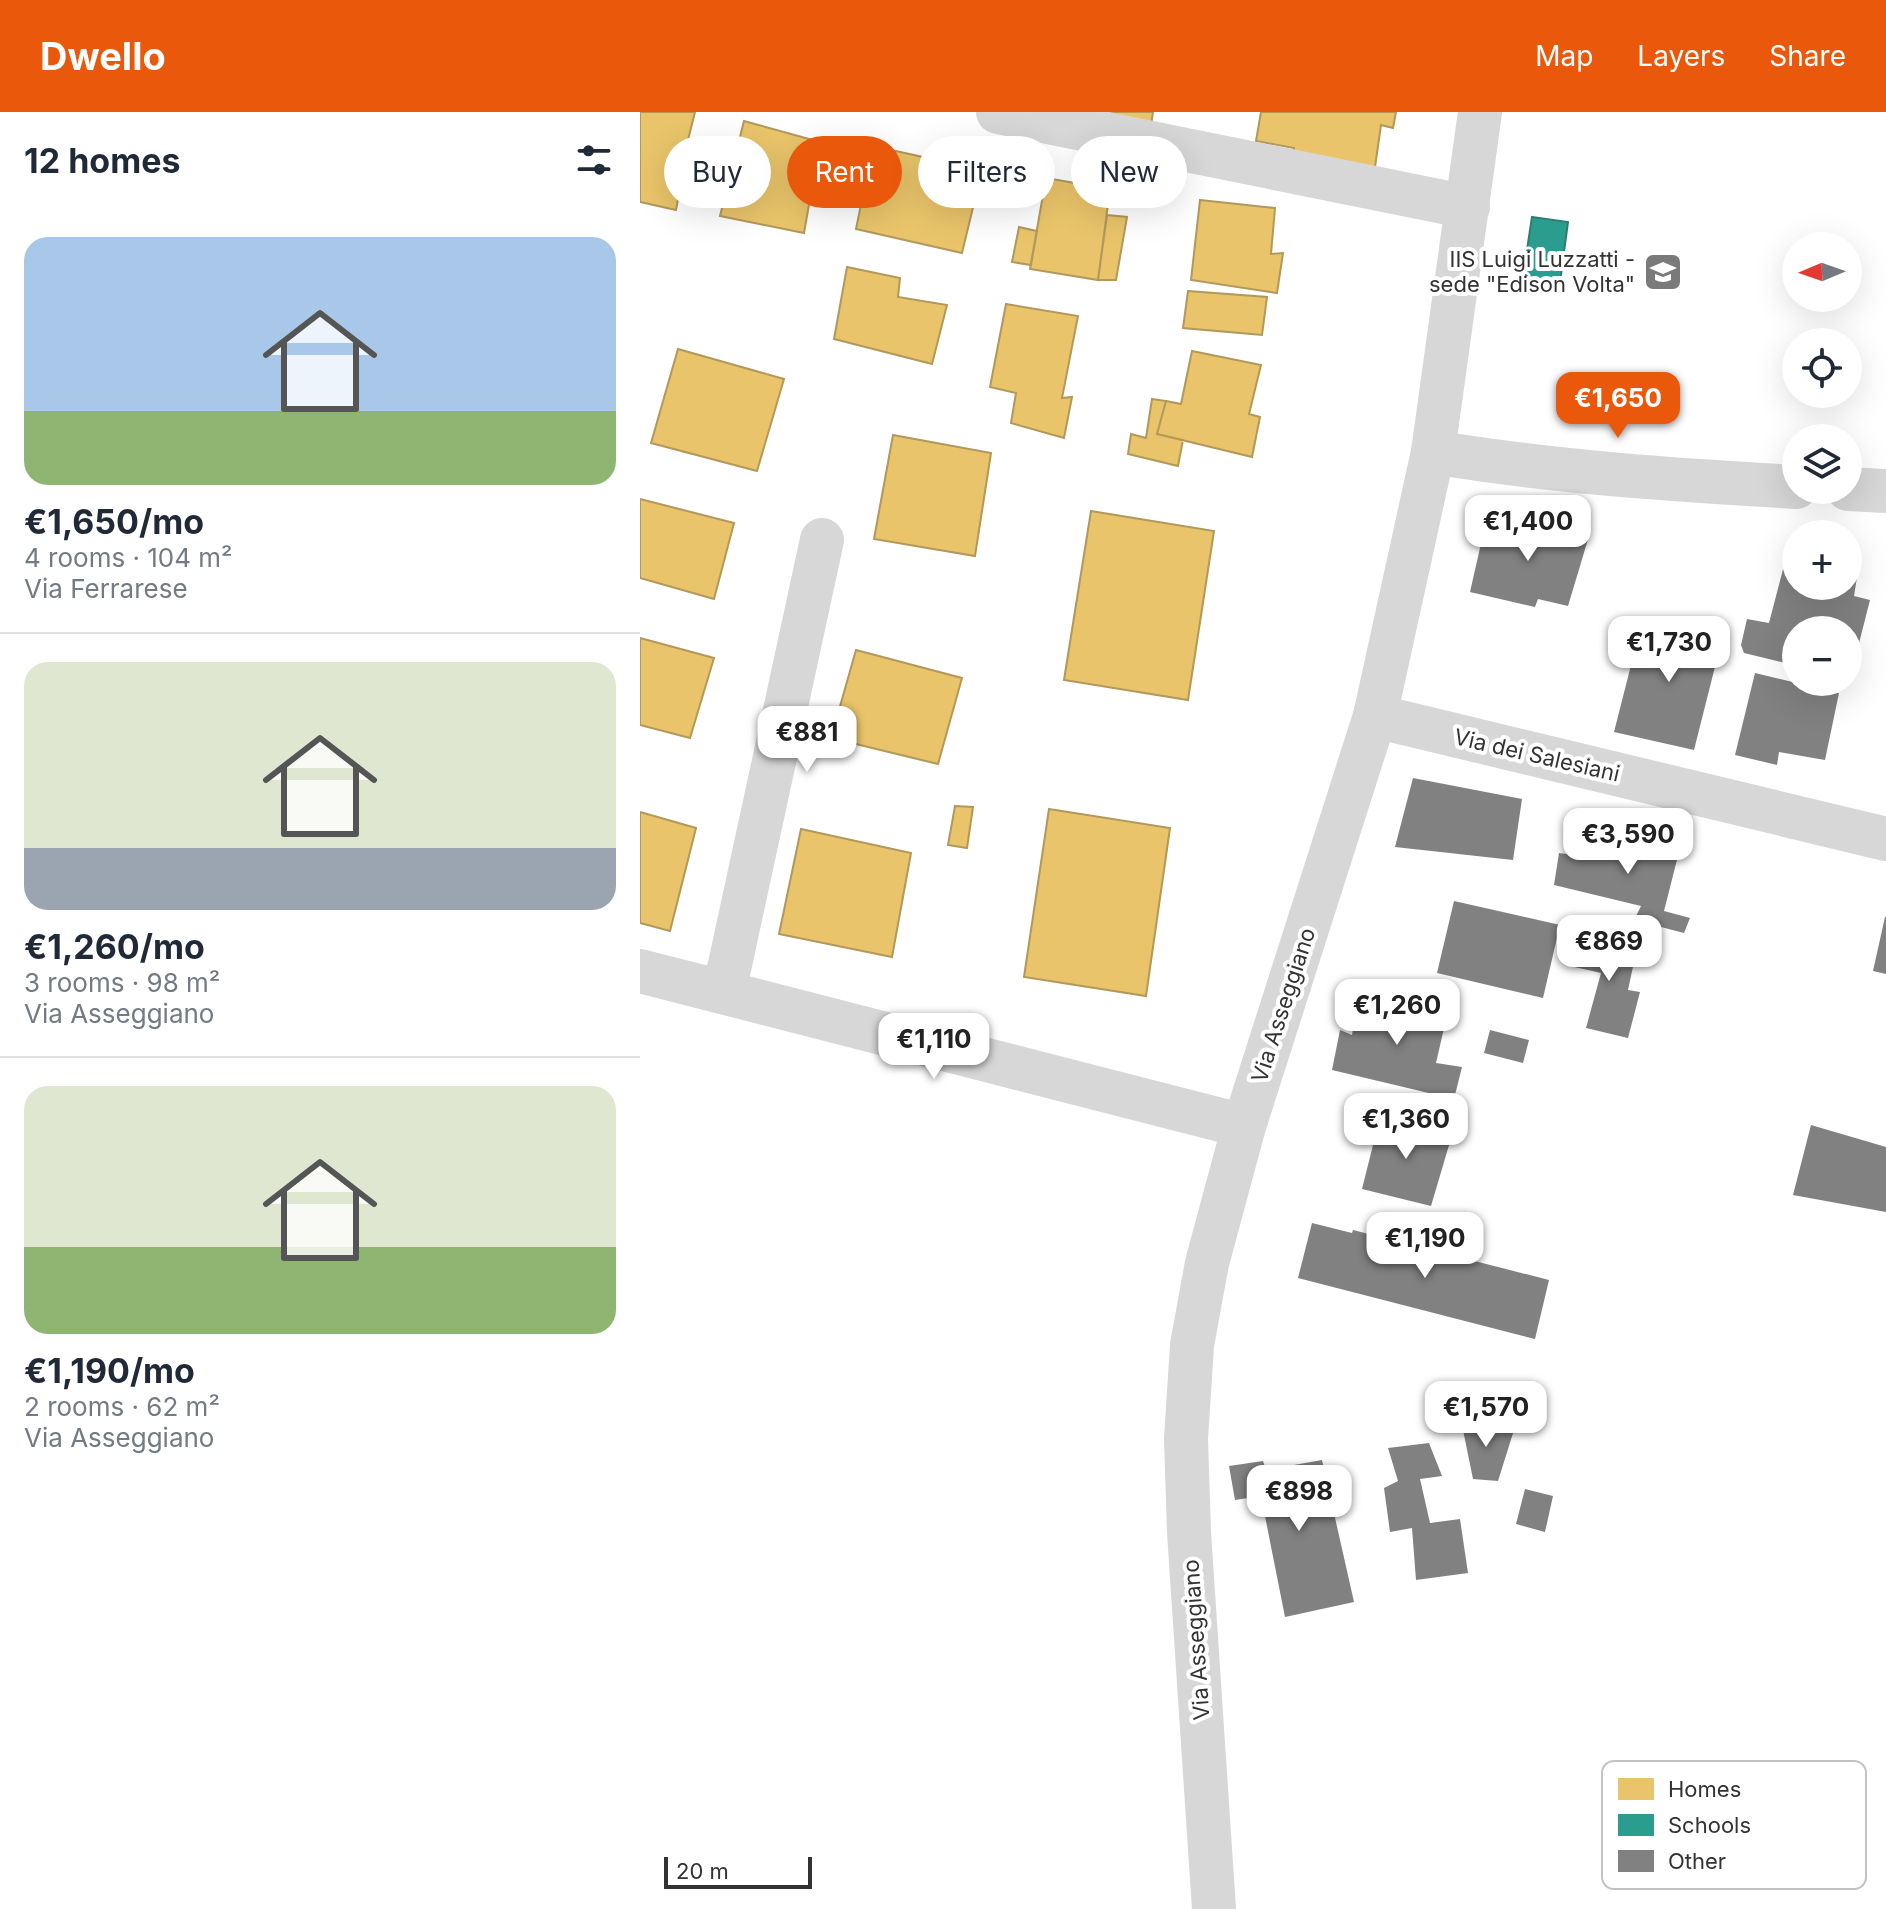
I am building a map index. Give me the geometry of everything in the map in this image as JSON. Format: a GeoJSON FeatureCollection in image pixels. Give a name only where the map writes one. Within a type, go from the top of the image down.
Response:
{"type":"FeatureCollection","features":[{"type":"Feature","properties":{"kind":"street"},"geometry":{"type":"LineString","coordinates":[[998,112],[1468,207]]}},
{"type":"Feature","properties":{"kind":"street","name":"Via Asseggiano"},"geometry":{"type":"LineString","coordinates":[[1214,1909],[1186,1439],[1192,1345],[1199,1304],[1244,1126],[1375,716],[1433,452],[1480,112]]}},
{"type":"Feature","properties":{"kind":"street"},"geometry":{"type":"LineString","coordinates":[[1433,452],[1518,465],[1782,486]]}},
{"type":"Feature","properties":{"kind":"street"},"geometry":{"type":"LineString","coordinates":[[1862,490],[1886,491]]}},
{"type":"Feature","properties":{"kind":"street"},"geometry":{"type":"LineString","coordinates":[[724,992],[822,540]]}},
{"type":"Feature","properties":{"kind":"street","name":"Via dei Salesiani"},"geometry":{"type":"LineString","coordinates":[[1375,716],[1886,839]]}},
{"type":"Feature","properties":{"kind":"street"},"geometry":{"type":"LineString","coordinates":[[640,971],[1244,1126]]}},
{"type":"Feature","properties":{"kind":"building: Homes"},"geometry":{"type":"Polygon","coordinates":[[[640,112],[695,112],[689,136],[664,136],[664,207],[640,202],[640,112]]]}},
{"type":"Feature","properties":{"kind":"building: Homes"},"geometry":{"type":"Polygon","coordinates":[[[1080,112],[1153,112],[1151,126],[1080,112]]]}},
{"type":"Feature","properties":{"kind":"building: Homes"},"geometry":{"type":"Polygon","coordinates":[[[1261,112],[1396,112],[1393,128],[1381,125],[1374,174],[1294,157],[1294,148],[1256,141],[1261,112]]]}},
{"type":"Feature","properties":{"kind":"building: Homes"},"geometry":{"type":"Polygon","coordinates":[[[744,121],[798,136],[787,136],[787,208],[808,208],[804,233],[720,216],[722,208],[771,208],[771,136],[740,136],[744,121]]]}},
{"type":"Feature","properties":{"kind":"building: Homes"},"geometry":{"type":"Polygon","coordinates":[[[902,152],[918,156],[918,208],[973,208],[962,253],[856,229],[860,208],[902,208],[902,152]]]}},
{"type":"Feature","properties":{"kind":"building: Homes"},"geometry":{"type":"Polygon","coordinates":[[[1055,180],[1071,182],[1071,208],[1107,208],[1098,280],[1030,269],[1041,208],[1055,208],[1055,180]]]}},
{"type":"Feature","properties":{"kind":"building: Homes"},"geometry":{"type":"Polygon","coordinates":[[[1200,200],[1275,208],[1271,254],[1283,253],[1277,293],[1191,280],[1200,200]]]}},
{"type":"Feature","properties":{"kind":"building: Homes"},"geometry":{"type":"Polygon","coordinates":[[[1107,215],[1127,217],[1116,280],[1098,280],[1107,215]]]}},
{"type":"Feature","properties":{"kind":"building: Homes"},"geometry":{"type":"Polygon","coordinates":[[[1019,227],[1037,231],[1031,265],[1012,262],[1019,227]]]}},
{"type":"Feature","properties":{"kind":"building: Homes"},"geometry":{"type":"Polygon","coordinates":[[[847,267],[900,278],[898,297],[947,305],[932,364],[834,339],[847,267]]]}},
{"type":"Feature","properties":{"kind":"building: Homes"},"geometry":{"type":"Polygon","coordinates":[[[1188,291],[1267,297],[1262,335],[1183,328],[1188,291]]]}},
{"type":"Feature","properties":{"kind":"building: Homes"},"geometry":{"type":"Polygon","coordinates":[[[1006,304],[1078,316],[1062,398],[1072,397],[1064,438],[1011,423],[1016,393],[990,387],[1006,304]]]}},
{"type":"Feature","properties":{"kind":"building: Homes"},"geometry":{"type":"Polygon","coordinates":[[[678,349],[784,379],[757,471],[651,443],[678,349]]]}},
{"type":"Feature","properties":{"kind":"building: Homes"},"geometry":{"type":"Polygon","coordinates":[[[1192,351],[1261,365],[1249,414],[1260,417],[1252,457],[1157,434],[1166,401],[1181,404],[1192,351]]]}},
{"type":"Feature","properties":{"kind":"building: Homes"},"geometry":{"type":"Polygon","coordinates":[[[1152,399],[1166,401],[1157,434],[1183,440],[1178,466],[1128,454],[1131,434],[1146,438],[1152,399]]]}},
{"type":"Feature","properties":{"kind":"building: Homes"},"geometry":{"type":"Polygon","coordinates":[[[893,435],[991,453],[975,556],[874,539],[893,435]]]}},
{"type":"Feature","properties":{"kind":"building: Homes"},"geometry":{"type":"Polygon","coordinates":[[[640,499],[734,523],[714,599],[640,578],[640,499]]]}},
{"type":"Feature","properties":{"kind":"building: Homes"},"geometry":{"type":"Polygon","coordinates":[[[1091,511],[1214,531],[1188,700],[1064,680],[1091,511]]]}},
{"type":"Feature","properties":{"kind":"building: Homes"},"geometry":{"type":"Polygon","coordinates":[[[640,638],[714,658],[690,738],[640,725],[640,638]]]}},
{"type":"Feature","properties":{"kind":"building: Homes"},"geometry":{"type":"Polygon","coordinates":[[[856,650],[962,678],[938,764],[831,738],[856,650]]]}},
{"type":"Feature","properties":{"kind":"building: Homes"},"geometry":{"type":"Polygon","coordinates":[[[955,806],[973,807],[967,848],[948,845],[955,806]]]}},
{"type":"Feature","properties":{"kind":"building: Homes"},"geometry":{"type":"Polygon","coordinates":[[[1049,809],[1170,828],[1146,996],[1024,977],[1049,809]]]}},
{"type":"Feature","properties":{"kind":"building: Homes"},"geometry":{"type":"Polygon","coordinates":[[[640,812],[696,828],[670,931],[640,923],[640,812]]]}},
{"type":"Feature","properties":{"kind":"building: Homes"},"geometry":{"type":"Polygon","coordinates":[[[801,829],[911,853],[892,957],[779,934],[801,829]]]}},
{"type":"Feature","properties":{"kind":"building: Schools"},"geometry":{"type":"Polygon","coordinates":[[[1532,217],[1568,222],[1560,282],[1523,276],[1532,217]]]}},
{"type":"Feature","properties":{"kind":"building: Other"},"geometry":{"type":"Polygon","coordinates":[[[1487,517],[1540,528],[1540,522],[1589,536],[1568,606],[1538,599],[1535,607],[1470,592],[1487,517]]]}},
{"type":"Feature","properties":{"kind":"building: Other"},"geometry":{"type":"Polygon","coordinates":[[[1782,573],[1782,600],[1870,600],[1862,631],[1862,616],[1782,616],[1782,662],[1744,653],[1741,645],[1747,619],[1769,623],[1782,573]]]}},
{"type":"Feature","properties":{"kind":"building: Other"},"geometry":{"type":"Polygon","coordinates":[[[1643,618],[1723,635],[1694,750],[1614,732],[1643,618]]]}},
{"type":"Feature","properties":{"kind":"building: Other"},"geometry":{"type":"Polygon","coordinates":[[[1755,673],[1782,679],[1782,696],[1838,696],[1825,760],[1779,752],[1777,765],[1735,755],[1755,673]]]}},
{"type":"Feature","properties":{"kind":"building: Other"},"geometry":{"type":"Polygon","coordinates":[[[1413,778],[1522,799],[1513,860],[1395,847],[1413,778]]]}},
{"type":"Feature","properties":{"kind":"building: Other"},"geometry":{"type":"Polygon","coordinates":[[[1629,831],[1681,844],[1664,911],[1690,918],[1684,933],[1634,920],[1641,906],[1554,885],[1559,853],[1593,858],[1595,838],[1626,845],[1629,831]]]}},
{"type":"Feature","properties":{"kind":"building: Other"},"geometry":{"type":"Polygon","coordinates":[[[1454,901],[1560,925],[1543,998],[1437,973],[1454,901]]]}},
{"type":"Feature","properties":{"kind":"building: Other"},"geometry":{"type":"Polygon","coordinates":[[[1886,917],[1886,974],[1873,971],[1886,917]]]}},
{"type":"Feature","properties":{"kind":"building: Other"},"geometry":{"type":"Polygon","coordinates":[[[1579,933],[1637,948],[1628,990],[1640,992],[1628,1038],[1586,1028],[1601,973],[1570,966],[1579,933]]]}},
{"type":"Feature","properties":{"kind":"building: Other"},"geometry":{"type":"Polygon","coordinates":[[[1360,992],[1447,1015],[1436,1063],[1462,1067],[1454,1099],[1332,1070],[1340,1030],[1352,1035],[1360,992]]]}},
{"type":"Feature","properties":{"kind":"building: Other"},"geometry":{"type":"Polygon","coordinates":[[[1490,1030],[1529,1040],[1523,1063],[1484,1053],[1490,1030]]]}},
{"type":"Feature","properties":{"kind":"building: Other"},"geometry":{"type":"Polygon","coordinates":[[[1380,1117],[1452,1135],[1431,1206],[1362,1189],[1380,1117]]]}},
{"type":"Feature","properties":{"kind":"building: Other"},"geometry":{"type":"Polygon","coordinates":[[[1811,1125],[1886,1147],[1886,1212],[1793,1195],[1811,1125]]]}},
{"type":"Feature","properties":{"kind":"building: Other"},"geometry":{"type":"Polygon","coordinates":[[[1312,1223],[1352,1233],[1353,1230],[1549,1280],[1535,1339],[1298,1278],[1312,1223]]]}},
{"type":"Feature","properties":{"kind":"building: Other"},"geometry":{"type":"Polygon","coordinates":[[[1461,1420],[1514,1430],[1498,1481],[1473,1479],[1461,1420]]]}},
{"type":"Feature","properties":{"kind":"building: Other"},"geometry":{"type":"Polygon","coordinates":[[[1429,1443],[1442,1476],[1420,1479],[1430,1523],[1460,1519],[1468,1573],[1416,1580],[1412,1528],[1390,1532],[1384,1488],[1398,1481],[1388,1448],[1429,1443]]]}},
{"type":"Feature","properties":{"kind":"building: Other"},"geometry":{"type":"Polygon","coordinates":[[[1322,1460],[1354,1602],[1285,1617],[1261,1496],[1235,1500],[1229,1466],[1263,1461],[1266,1470],[1322,1460]]]}},
{"type":"Feature","properties":{"kind":"building: Other"},"geometry":{"type":"Polygon","coordinates":[[[1525,1489],[1553,1496],[1545,1532],[1516,1524],[1525,1489]]]}},
{"type":"Feature","properties":{"kind":"place","name":"IIS Luigi Luzzatti - sede \"Edison Volta\""},"geometry":{"type":"Point","coordinates":[1663,272]}}]}
